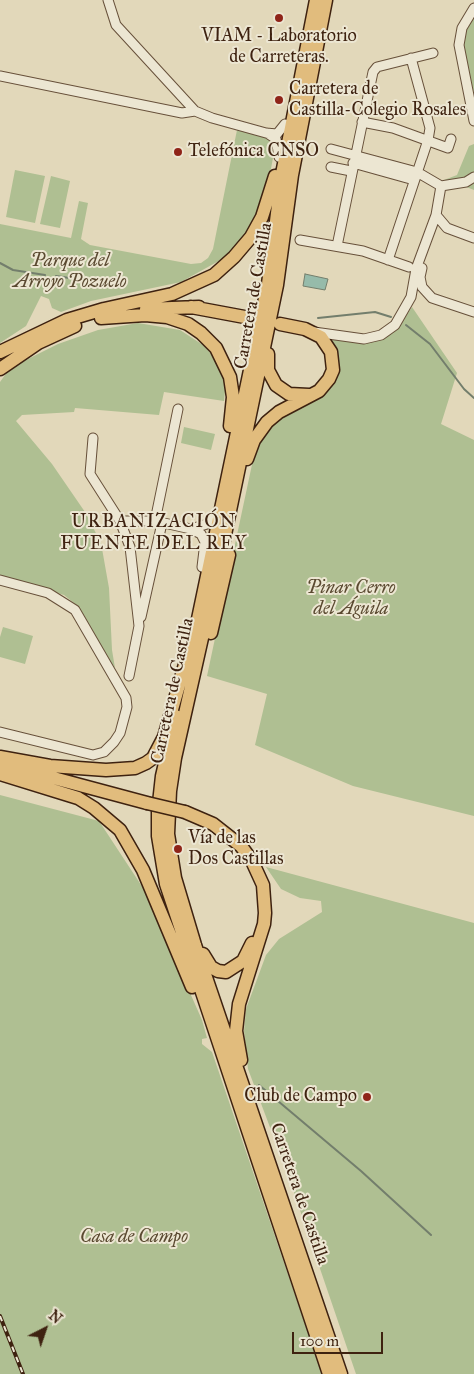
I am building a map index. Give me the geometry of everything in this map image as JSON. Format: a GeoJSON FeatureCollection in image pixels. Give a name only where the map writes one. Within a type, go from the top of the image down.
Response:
{"type":"FeatureCollection","features":[{"type":"Feature","properties":{"kind":"highway"},"geometry":{"type":"LineString","coordinates":[[221,472],[261,285],[275,176],[311,0]]}},
{"type":"Feature","properties":{"kind":"highway","name":"Carretera de Castilla"},"geometry":{"type":"LineString","coordinates":[[316,0],[282,174],[268,284],[192,640],[188,669],[162,776],[158,836],[166,884],[330,1374]]}},
{"type":"Feature","properties":{"kind":"highway","name":"Carretera de Castilla"},"geometry":{"type":"LineString","coordinates":[[326,0],[291,214],[280,260],[277,285],[175,758],[168,814],[168,842],[175,878],[198,954],[341,1374]]}},
{"type":"Feature","properties":{"kind":"highway"},"geometry":{"type":"LineString","coordinates":[[0,352],[52,326],[172,294],[214,275],[234,257],[251,237],[262,216],[275,176]]}},
{"type":"Feature","properties":{"kind":"highway"},"geometry":{"type":"LineString","coordinates":[[277,285],[276,317],[267,361],[271,379],[289,394],[302,396],[316,393]]}},
{"type":"Feature","properties":{"kind":"highway"},"geometry":{"type":"LineString","coordinates":[[0,369],[46,339],[102,313],[199,308],[250,318]]}},
{"type":"Feature","properties":{"kind":"highway"},"geometry":{"type":"LineString","coordinates":[[102,313],[167,317],[194,328],[216,348],[230,377],[233,397],[213,516],[202,567],[200,603]]}},
{"type":"Feature","properties":{"kind":"highway"},"geometry":{"type":"LineString","coordinates":[[183,724],[216,614],[246,463],[254,440],[272,417],[316,393],[331,376],[333,358],[326,342],[312,331],[280,324]]}},
{"type":"Feature","properties":{"kind":"highway"},"geometry":{"type":"LineString","coordinates":[[0,757],[50,766],[106,770],[135,768],[146,764],[153,758],[164,737],[192,640]]}},
{"type":"Feature","properties":{"kind":"highway"},"geometry":{"type":"LineString","coordinates":[[0,764],[146,807]]}},
{"type":"Feature","properties":{"kind":"highway"},"geometry":{"type":"LineString","coordinates":[[0,773],[78,798],[94,808],[120,830],[143,870],[234,1090]]}},
{"type":"Feature","properties":{"kind":"highway"},"geometry":{"type":"LineString","coordinates":[[0,773],[213,824],[241,846],[255,867],[263,885],[265,913],[264,924],[239,1004],[236,1031],[241,1064],[264,1147]]}},
{"type":"Feature","properties":{"kind":"highway"},"geometry":{"type":"LineString","coordinates":[[175,878],[185,897],[204,954],[211,967],[218,971],[226,972],[235,968],[243,961],[250,950],[257,924],[259,899],[253,876],[248,864],[224,838],[184,816]]}},
{"type":"Feature","properties":{"kind":"street"},"geometry":{"type":"LineString","coordinates":[[108,0],[116,25],[195,111],[212,118],[266,133],[277,134],[285,124]]}},
{"type":"Feature","properties":{"kind":"street"},"geometry":{"type":"LineString","coordinates":[[474,8],[462,28],[459,45],[474,121]]}},
{"type":"Feature","properties":{"kind":"street"},"geometry":{"type":"LineString","coordinates":[[337,246],[372,72],[377,67],[433,52]]}},
{"type":"Feature","properties":{"kind":"street"},"geometry":{"type":"LineString","coordinates":[[388,260],[428,140],[430,128],[411,58]]}},
{"type":"Feature","properties":{"kind":"street"},"geometry":{"type":"LineString","coordinates":[[0,76],[182,113],[195,111]]}},
{"type":"Feature","properties":{"kind":"street"},"geometry":{"type":"LineString","coordinates":[[362,122],[393,128],[448,148],[451,139]]}},
{"type":"Feature","properties":{"kind":"street"},"geometry":{"type":"LineString","coordinates":[[266,133],[276,139],[279,157]]}},
{"type":"Feature","properties":{"kind":"street"},"geometry":{"type":"LineString","coordinates":[[331,149],[353,163],[415,176],[441,186],[466,182],[474,177]]}},
{"type":"Feature","properties":{"kind":"street"},"geometry":{"type":"LineString","coordinates":[[331,167],[353,163]]}},
{"type":"Feature","properties":{"kind":"street"},"geometry":{"type":"LineString","coordinates":[[441,186],[437,217],[422,266],[420,277],[422,287],[432,298],[474,312]]}},
{"type":"Feature","properties":{"kind":"street"},"geometry":{"type":"LineString","coordinates":[[437,217],[447,228],[474,238]]}},
{"type":"Feature","properties":{"kind":"street"},"geometry":{"type":"LineString","coordinates":[[312,331],[364,339],[381,335],[395,325],[411,297],[416,269],[437,217]]}},
{"type":"Feature","properties":{"kind":"street"},"geometry":{"type":"LineString","coordinates":[[300,240],[337,246],[410,267]]}},
{"type":"Feature","properties":{"kind":"street"},"geometry":{"type":"LineString","coordinates":[[130,676],[178,409]]}},
{"type":"Feature","properties":{"kind":"street"},"geometry":{"type":"LineString","coordinates":[[93,438],[90,474],[120,521],[130,546],[139,626]]}},
{"type":"Feature","properties":{"kind":"street"},"geometry":{"type":"LineString","coordinates":[[191,529],[207,524],[213,516]]}},
{"type":"Feature","properties":{"kind":"street"},"geometry":{"type":"LineString","coordinates":[[120,521],[158,522],[191,529],[200,534],[205,542],[202,567]]}},
{"type":"Feature","properties":{"kind":"street"},"geometry":{"type":"LineString","coordinates":[[0,580],[48,593],[75,610],[126,698],[127,707],[120,733],[114,742],[104,752],[93,755],[0,732]]}},
{"type":"Feature","properties":{"kind":"green space"},"geometry":{"type":"Polygon","coordinates":[[[474,18],[474,94],[463,45],[466,29],[474,18]]]}},
{"type":"Feature","properties":{"kind":"green space","name":"Parque del Arroyo Pozuelo"},"geometry":{"type":"Polygon","coordinates":[[[237,130],[271,139],[275,147],[265,201],[256,221],[233,253],[181,282],[91,301],[61,312],[52,308],[49,299],[41,296],[26,326],[0,343],[0,224],[71,238],[79,201],[88,203],[81,239],[90,245],[191,264],[201,263],[208,258],[213,249],[237,130]]]}},
{"type":"Feature","properties":{"kind":"green space"},"geometry":{"type":"Polygon","coordinates":[[[474,144],[474,190],[456,183],[446,187],[444,180],[457,175],[469,146],[474,144]]]}},
{"type":"Feature","properties":{"kind":"green space"},"geometry":{"type":"Polygon","coordinates":[[[15,170],[45,176],[35,223],[6,217],[15,170]]]}},
{"type":"Feature","properties":{"kind":"green space"},"geometry":{"type":"Polygon","coordinates":[[[51,176],[70,181],[60,228],[40,224],[51,176]]]}},
{"type":"Feature","properties":{"kind":"green space","name":"Pinar Cerro del Águila"},"geometry":{"type":"Polygon","coordinates":[[[412,307],[457,373],[441,424],[474,440],[474,816],[353,786],[255,745],[267,694],[207,676],[257,441],[266,427],[338,371],[338,359],[334,345],[327,336],[361,344],[382,339],[400,325],[412,307]]]}},
{"type":"Feature","properties":{"kind":"green space"},"geometry":{"type":"Polygon","coordinates":[[[138,323],[180,330],[203,345],[217,360],[226,382],[224,401],[164,392],[159,415],[75,408],[74,412],[22,415],[16,421],[52,464],[85,512],[101,543],[109,588],[112,650],[115,668],[74,603],[64,595],[0,576],[0,382],[10,368],[58,344],[98,330],[138,323]]]}},
{"type":"Feature","properties":{"kind":"green space"},"geometry":{"type":"Polygon","coordinates":[[[184,427],[215,434],[211,450],[181,443],[184,427]]]}},
{"type":"Feature","properties":{"kind":"green space"},"geometry":{"type":"Polygon","coordinates":[[[3,627],[33,636],[25,664],[0,657],[0,637],[3,627]]]}},
{"type":"Feature","properties":{"kind":"green space","name":"Casa de Campo"},"geometry":{"type":"Polygon","coordinates":[[[0,795],[99,821],[145,891],[202,1020],[207,1038],[202,1039],[202,1044],[212,1052],[322,1374],[0,1374],[0,795]]]}},
{"type":"Feature","properties":{"kind":"green space","name":"Club de Campo"},"geometry":{"type":"Polygon","coordinates":[[[266,867],[474,923],[474,1374],[356,1374],[288,1175],[248,1069],[244,1031],[246,1009],[266,955],[279,939],[322,912],[321,901],[300,898],[281,889],[266,867]]]}},
{"type":"Feature","properties":{"kind":"shaded area"},"geometry":{"type":"Polygon","coordinates":[[[305,274],[328,279],[325,290],[303,286],[305,274]]]}},
{"type":"Feature","properties":{"kind":"waterway"},"geometry":{"type":"LineString","coordinates":[[0,263],[13,270],[45,275]]}},
{"type":"Feature","properties":{"kind":"waterway"},"geometry":{"type":"LineString","coordinates":[[56,276],[103,283]]}},
{"type":"Feature","properties":{"kind":"waterway"},"geometry":{"type":"LineString","coordinates":[[318,318],[375,312],[391,317]]}},
{"type":"Feature","properties":{"kind":"waterway"},"geometry":{"type":"LineString","coordinates":[[406,325],[430,344],[464,389],[474,398]]}},
{"type":"Feature","properties":{"kind":"waterway"},"geometry":{"type":"LineString","coordinates":[[259,1085],[361,1171],[431,1235]]}},
{"type":"Feature","properties":{"kind":"railway"},"geometry":{"type":"LineString","coordinates":[[0,1316],[23,1374]]}},
{"type":"Feature","properties":{"kind":"place","name":"VIAM - Laboratorio de Carreteras."},"geometry":{"type":"Point","coordinates":[279,18]}},
{"type":"Feature","properties":{"kind":"place","name":"Carretera de Castilla-Colegio Rosales"},"geometry":{"type":"Point","coordinates":[279,100]}},
{"type":"Feature","properties":{"kind":"place","name":"Telefónica CNSO"},"geometry":{"type":"Point","coordinates":[178,152]}},
{"type":"Feature","properties":{"kind":"place","name":"Vía de las Dos Castillas"},"geometry":{"type":"Point","coordinates":[178,849]}},
{"type":"Feature","properties":{"kind":"place","name":"Club de Campo"},"geometry":{"type":"Point","coordinates":[367,1097]}},
{"type":"Feature","properties":{"kind":"district","name":"URBANIZACIÓN FUENTE DEL REY"},"geometry":{"type":"Point","coordinates":[154,533]}}]}
